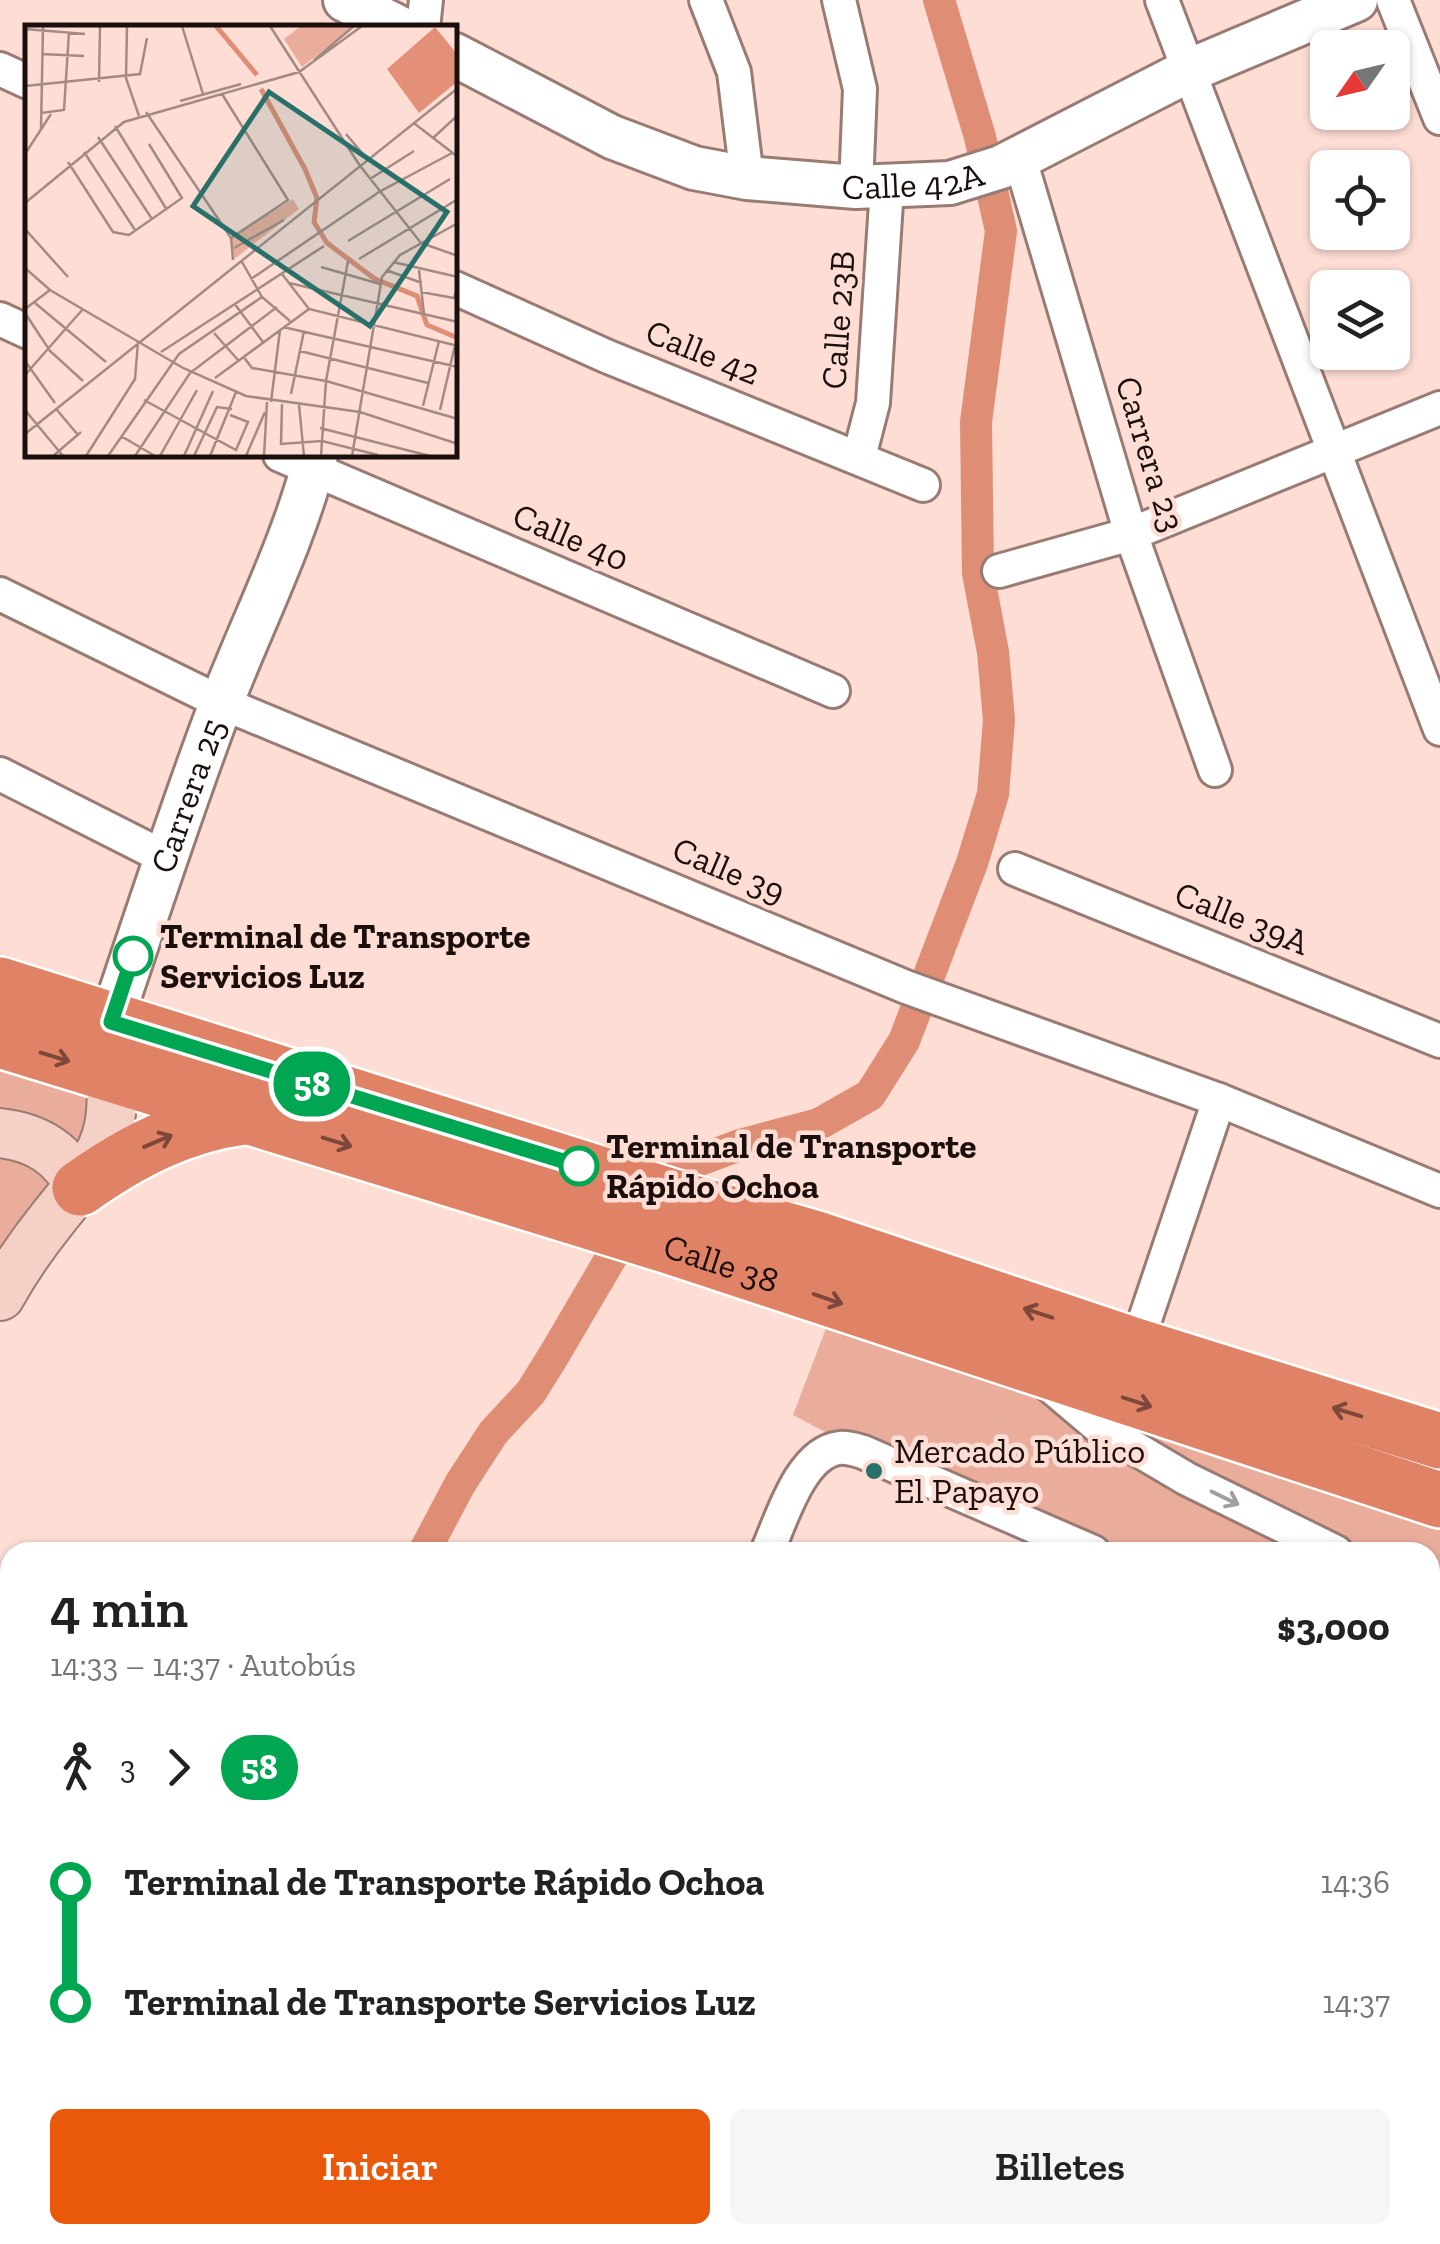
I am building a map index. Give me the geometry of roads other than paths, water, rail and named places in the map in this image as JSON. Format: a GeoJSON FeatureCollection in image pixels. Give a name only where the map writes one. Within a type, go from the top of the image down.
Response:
{"type":"FeatureCollection","features":[{"type":"Feature","properties":{"kind":"highway","name":"Calle 38"},"geometry":{"type":"LineString","coordinates":[[3,1012],[674,1223],[1028,1367],[1440,1500]]}},
{"type":"Feature","properties":{"kind":"highway","name":"Calle 38"},"geometry":{"type":"LineString","coordinates":[[111,1048],[246,1116],[606,1200]]}},
{"type":"Feature","properties":{"kind":"highway"},"geometry":{"type":"LineString","coordinates":[[80,1188],[122,1158],[153,1143],[216,1120],[246,1116]]}},
{"type":"Feature","properties":{"kind":"highway","name":"Calle 38"},"geometry":{"type":"LineString","coordinates":[[674,1223],[820,1240],[1136,1346],[1440,1441]]}},
{"type":"Feature","properties":{"kind":"main road","name":"Carrera 25"},"geometry":{"type":"LineString","coordinates":[[0,1296],[32,1245],[80,1188],[108,1131],[114,1094],[111,1048]]}},
{"type":"Feature","properties":{"kind":"main road"},"geometry":{"type":"LineString","coordinates":[[0,1133],[31,1140],[56,1154],[80,1188]]}},
{"type":"Feature","properties":{"kind":"street"},"geometry":{"type":"LineString","coordinates":[[345,0],[394,25]]}},
{"type":"Feature","properties":{"kind":"street"},"geometry":{"type":"LineString","coordinates":[[423,25],[426,0]]}},
{"type":"Feature","properties":{"kind":"street"},"geometry":{"type":"LineString","coordinates":[[706,0],[734,72],[747,178]]}},
{"type":"Feature","properties":{"kind":"street"},"geometry":{"type":"LineString","coordinates":[[839,0],[860,90],[872,187]]}},
{"type":"Feature","properties":{"kind":"street"},"geometry":{"type":"LineString","coordinates":[[1162,0],[1440,729]]}},
{"type":"Feature","properties":{"kind":"street","name":"Calle 42A"},"geometry":{"type":"LineString","coordinates":[[458,57],[653,155],[694,168],[747,178],[872,187],[950,183],[1010,163],[1188,71],[1356,0]]}},
{"type":"Feature","properties":{"kind":"street"},"geometry":{"type":"LineString","coordinates":[[1393,0],[1440,118]]}},
{"type":"Feature","properties":{"kind":"street"},"geometry":{"type":"LineString","coordinates":[[0,69],[25,81]]}},
{"type":"Feature","properties":{"kind":"street","name":"Carrera 23"},"geometry":{"type":"LineString","coordinates":[[1010,163],[1131,534],[1214,770]]}},
{"type":"Feature","properties":{"kind":"street","name":"Calle 23B"},"geometry":{"type":"LineString","coordinates":[[859,458],[874,403],[872,187]]}},
{"type":"Feature","properties":{"kind":"street","name":"Calle 42"},"geometry":{"type":"LineString","coordinates":[[458,289],[606,356],[923,485]]}},
{"type":"Feature","properties":{"kind":"street"},"geometry":{"type":"LineString","coordinates":[[0,319],[25,331]]}},
{"type":"Feature","properties":{"kind":"street"},"geometry":{"type":"LineString","coordinates":[[999,570],[1131,534],[1440,408]]}},
{"type":"Feature","properties":{"kind":"street","name":"Calle 40"},"geometry":{"type":"LineString","coordinates":[[303,460],[832,690]]}},
{"type":"Feature","properties":{"kind":"street","name":"Carrera 25"},"geometry":{"type":"LineString","coordinates":[[111,1048],[166,858],[222,703],[288,545],[303,460]]}},
{"type":"Feature","properties":{"kind":"street","name":"Calle 39"},"geometry":{"type":"LineString","coordinates":[[0,594],[222,703],[906,987],[1218,1100],[1440,1191]]}},
{"type":"Feature","properties":{"kind":"street"},"geometry":{"type":"LineString","coordinates":[[0,774],[166,858]]}},
{"type":"Feature","properties":{"kind":"street","name":"Calle 39A"},"geometry":{"type":"LineString","coordinates":[[1014,869],[1440,1041]]}},
{"type":"Feature","properties":{"kind":"street"},"geometry":{"type":"LineString","coordinates":[[1136,1346],[1218,1100]]}},
{"type":"Feature","properties":{"kind":"street"},"geometry":{"type":"LineString","coordinates":[[1028,1367],[1099,1427],[1188,1479],[1316,1542]]}},
{"type":"Feature","properties":{"kind":"street"},"geometry":{"type":"LineString","coordinates":[[772,1542],[809,1465],[824,1452],[842,1447],[863,1452],[1070,1542]]}},
{"type":"Feature","properties":{"kind":"waterway"},"geometry":{"type":"LineString","coordinates":[[429,1542],[493,1433],[531,1392],[639,1210],[689,1164],[740,1145],[819,1124],[870,1095],[904,1041],[972,863],[993,794],[999,720],[993,652],[978,573],[976,422],[1001,231],[980,137],[939,0]]}},
{"type":"Feature","properties":{"kind":"place","name":"Terminal de Transporte Servicios Luz"},"geometry":{"type":"Point","coordinates":[133,956]}},
{"type":"Feature","properties":{"kind":"place","name":"Terminal de Transporte Rápido Ochoa"},"geometry":{"type":"Point","coordinates":[579,1166]}},
{"type":"Feature","properties":{"kind":"place","name":"Mercado Público El Papayo"},"geometry":{"type":"Point","coordinates":[874,1471]}}]}
